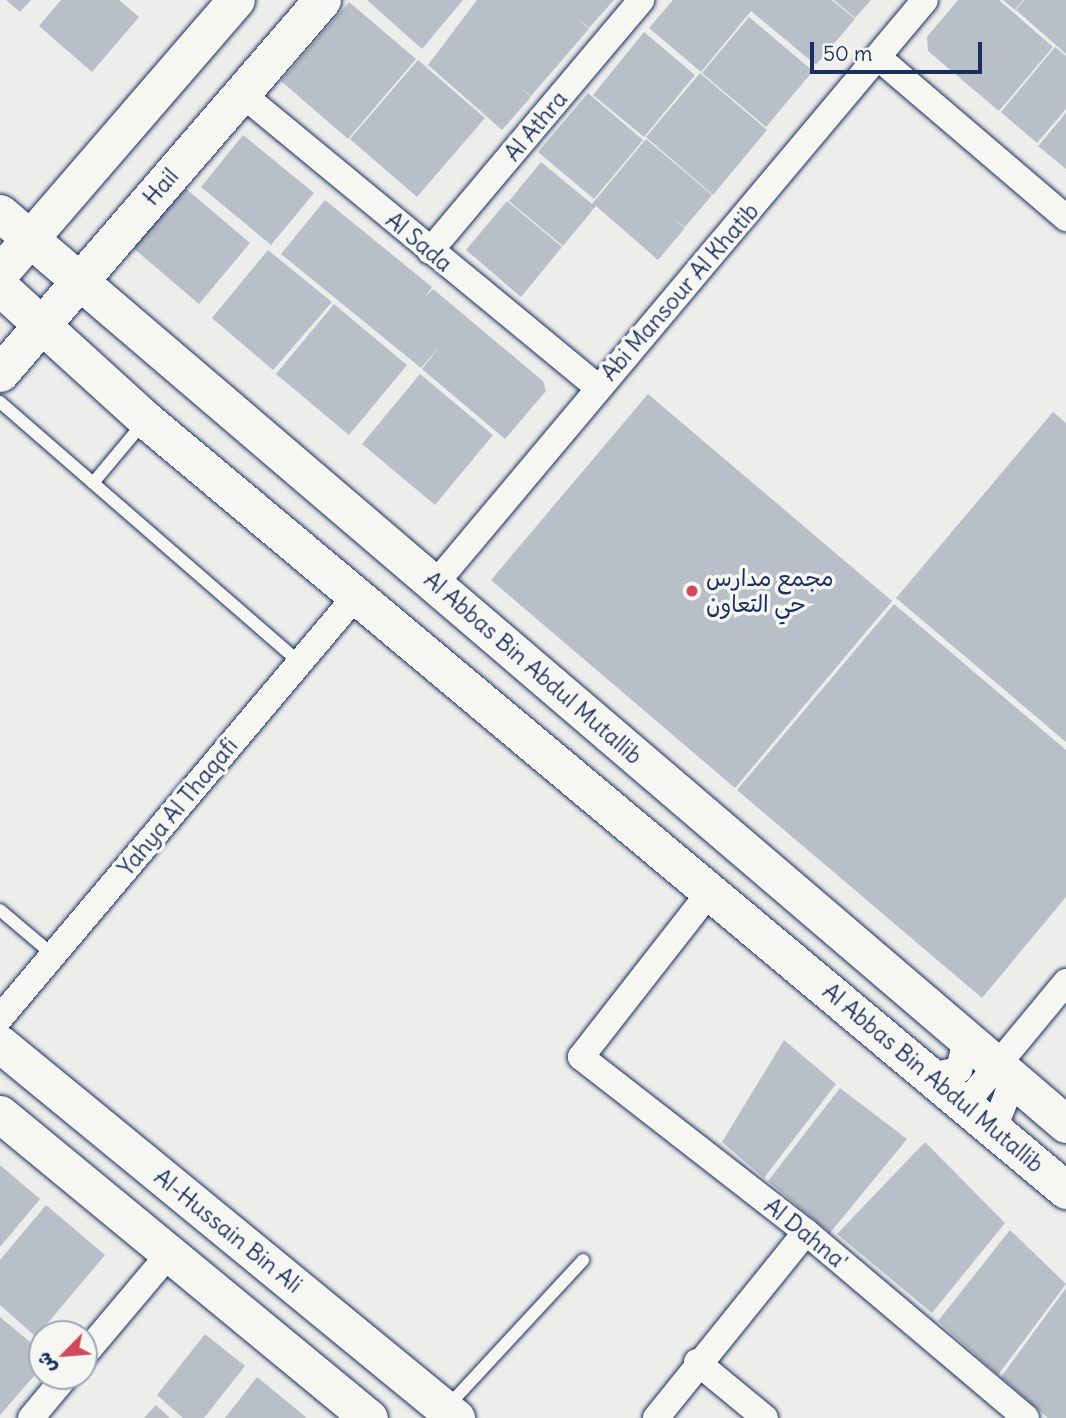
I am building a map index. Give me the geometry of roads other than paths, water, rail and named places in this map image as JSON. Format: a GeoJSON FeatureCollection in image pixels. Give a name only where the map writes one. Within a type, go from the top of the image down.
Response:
{"type":"FeatureCollection","features":[{"type":"Feature","properties":{"kind":"street"},"geometry":{"type":"LineString","coordinates":[[0,273],[236,0]]}},
{"type":"Feature","properties":{"kind":"street","name":"Hail"},"geometry":{"type":"LineString","coordinates":[[0,373],[322,0]]}},
{"type":"Feature","properties":{"kind":"street","name":"Al Athra"},"geometry":{"type":"LineString","coordinates":[[430,251],[641,0]]}},
{"type":"Feature","properties":{"kind":"street","name":"Abi Mansour Al Khatib"},"geometry":{"type":"LineString","coordinates":[[435,584],[598,387],[880,59],[925,0]]}},
{"type":"Feature","properties":{"kind":"street"},"geometry":{"type":"LineString","coordinates":[[880,59],[1066,218]]}},
{"type":"Feature","properties":{"kind":"street","name":"Al Sada"},"geometry":{"type":"LineString","coordinates":[[242,94],[598,387]]}},
{"type":"Feature","properties":{"kind":"street","name":"Al Abbas Bin Abdul Mutallib"},"geometry":{"type":"LineString","coordinates":[[0,213],[1066,1124]]}},
{"type":"Feature","properties":{"kind":"street","name":"Al Abbas Bin Abdul Mutallib"},"geometry":{"type":"LineString","coordinates":[[0,287],[146,420],[709,893],[966,1103],[1066,1190]]}},
{"type":"Feature","properties":{"kind":"street","name":"Yahya Al Thaqafi"},"geometry":{"type":"LineString","coordinates":[[0,1018],[356,596]]}},
{"type":"Feature","properties":{"kind":"street","name":"Al Dahna'"},"geometry":{"type":"LineString","coordinates":[[709,893],[581,1057],[806,1232],[1026,1418]]}},
{"type":"Feature","properties":{"kind":"street"},"geometry":{"type":"LineString","coordinates":[[994,1128],[1007,1095],[1009,1076],[1066,982]]}},
{"type":"Feature","properties":{"kind":"street"},"geometry":{"type":"LineString","coordinates":[[932,1076],[959,1070],[966,1039]]}},
{"type":"Feature","properties":{"kind":"street","name":"Al-Hussain Bin Ali"},"geometry":{"type":"LineString","coordinates":[[0,1044],[451,1414]]}},
{"type":"Feature","properties":{"kind":"street"},"geometry":{"type":"LineString","coordinates":[[966,1103],[1009,1076]]}},
{"type":"Feature","properties":{"kind":"street"},"geometry":{"type":"LineString","coordinates":[[0,1114],[369,1418]]}},
{"type":"Feature","properties":{"kind":"street"},"geometry":{"type":"LineString","coordinates":[[656,1418],[697,1362],[806,1232]]}},
{"type":"Feature","properties":{"kind":"street"},"geometry":{"type":"LineString","coordinates":[[98,1338],[169,1254]]}},
{"type":"Feature","properties":{"kind":"street"},"geometry":{"type":"LineString","coordinates":[[697,1362],[765,1418]]}},
{"type":"Feature","properties":{"kind":"street"},"geometry":{"type":"LineString","coordinates":[[31,1418],[54,1390]]}},
{"type":"Feature","properties":{"kind":"lane"},"geometry":{"type":"LineString","coordinates":[[0,402],[300,663]]}},
{"type":"Feature","properties":{"kind":"lane"},"geometry":{"type":"LineString","coordinates":[[93,483],[146,420]]}},
{"type":"Feature","properties":{"kind":"lane"},"geometry":{"type":"LineString","coordinates":[[0,910],[53,955]]}},
{"type":"Feature","properties":{"kind":"lane"},"geometry":{"type":"LineString","coordinates":[[451,1414],[583,1260]]}},
{"type":"Feature","properties":{"kind":"place","name":"مجمع مدارس حي التعاون"},"geometry":{"type":"Point","coordinates":[692,591]}}]}
